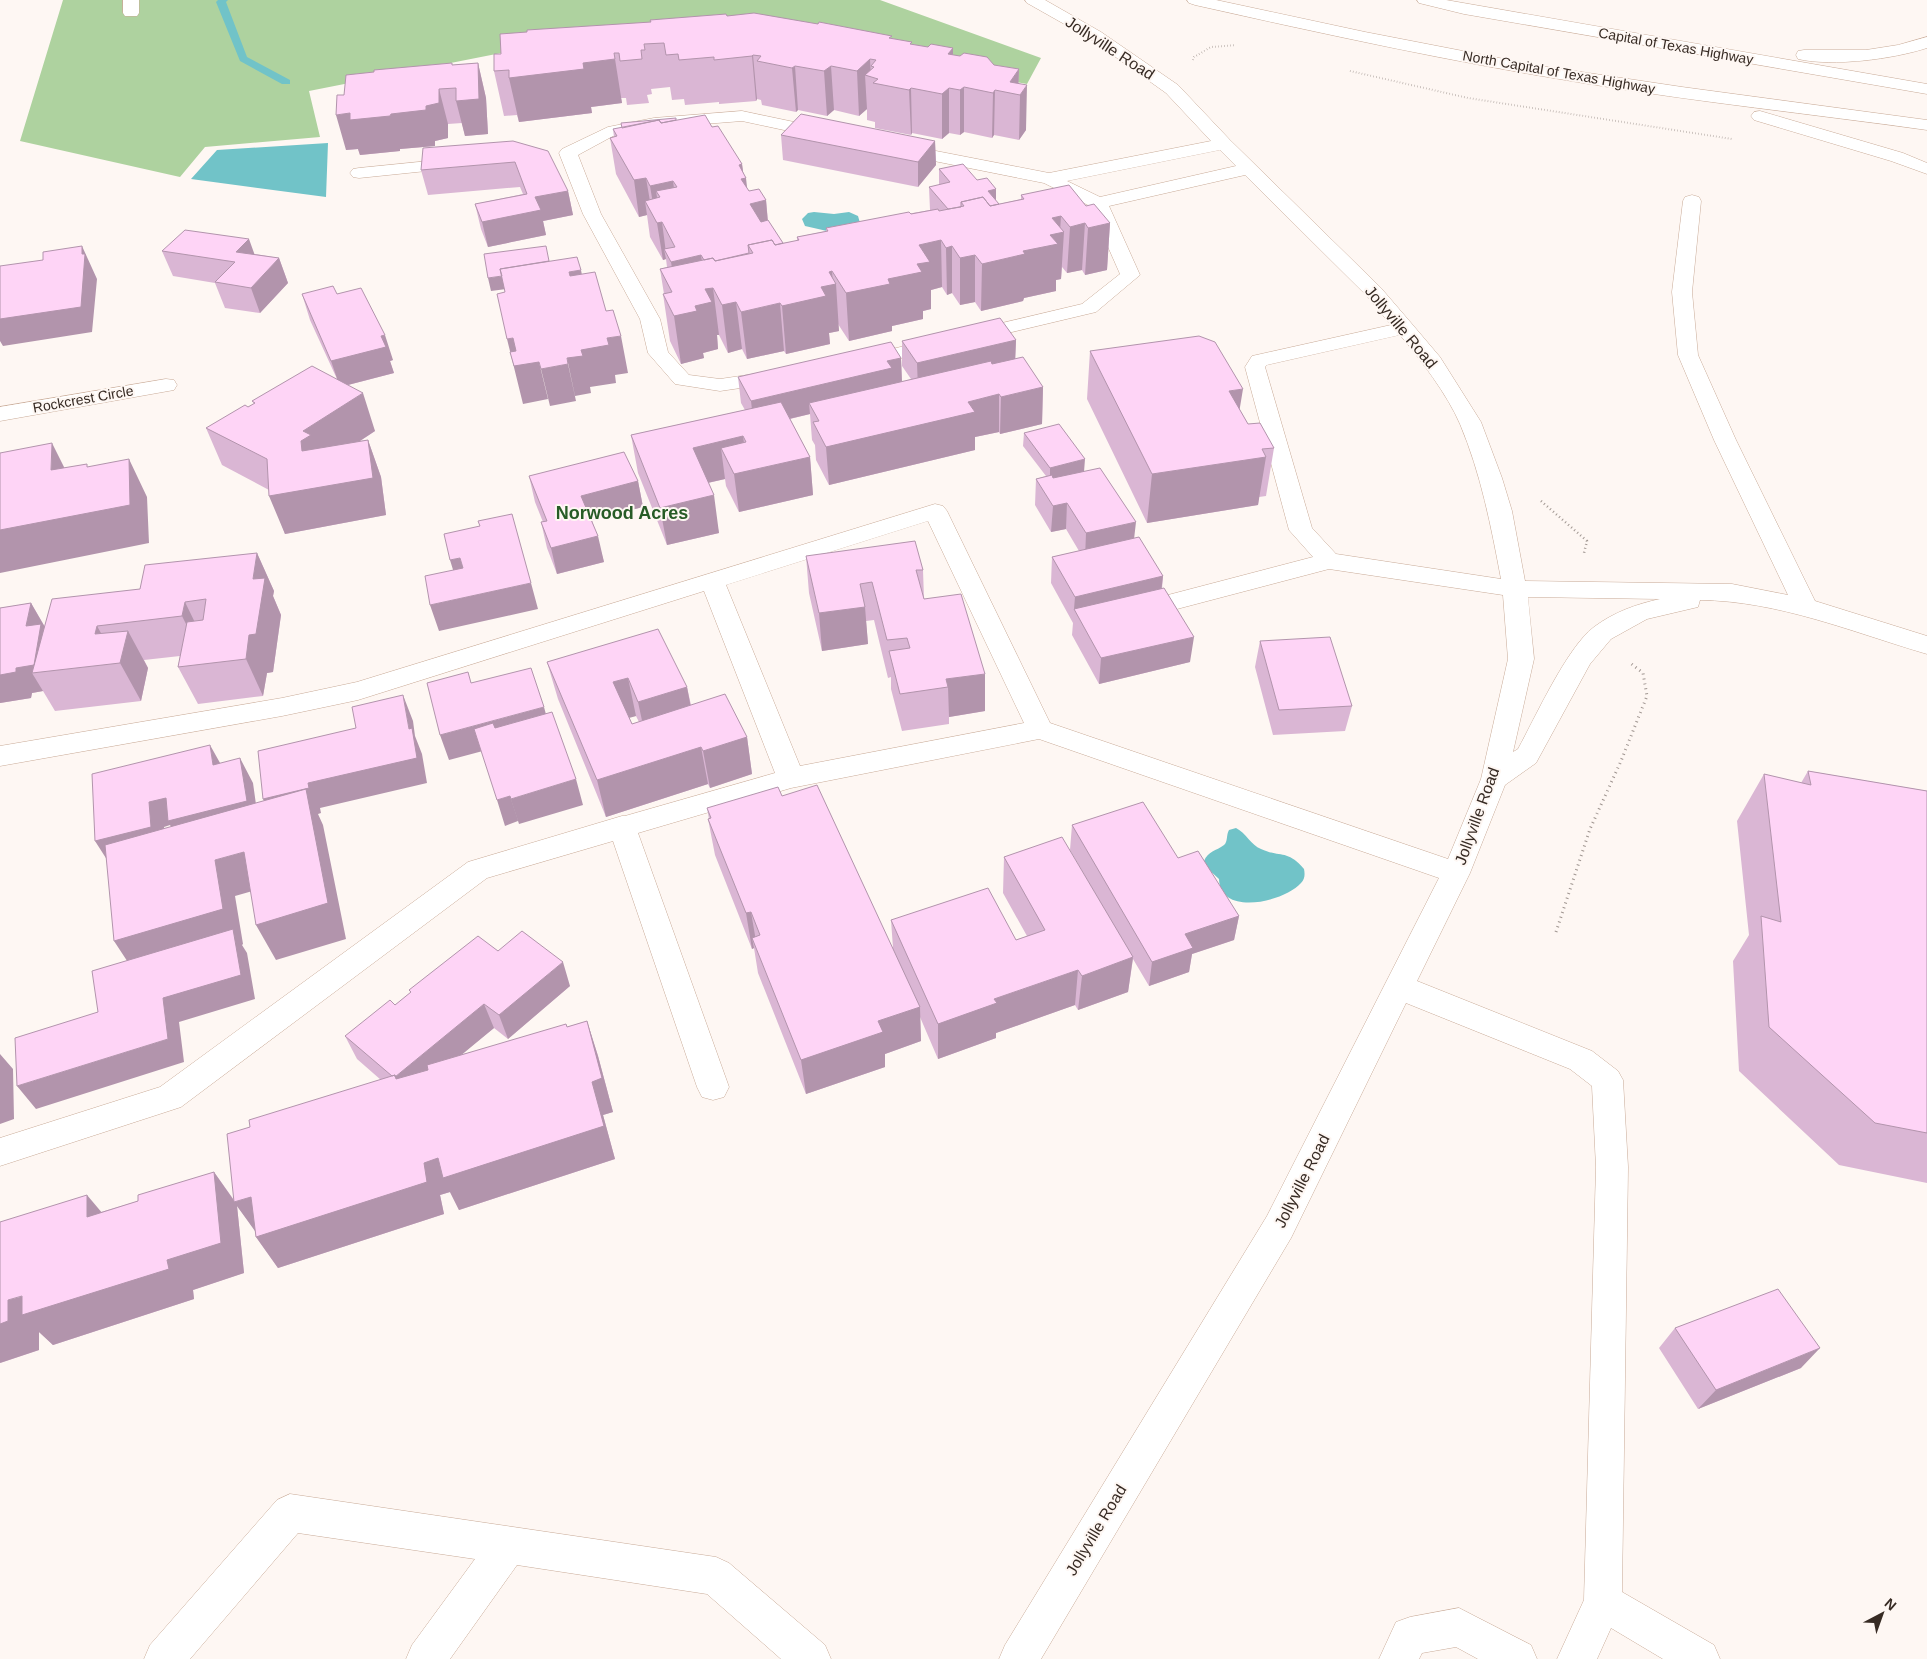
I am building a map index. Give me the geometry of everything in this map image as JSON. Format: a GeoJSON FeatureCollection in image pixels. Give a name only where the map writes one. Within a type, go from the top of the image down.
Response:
{"type":"FeatureCollection","features":[{"type":"Feature","properties":{"kind":"main road","name":"Jollyville Road"},"geometry":{"type":"LineString","coordinates":[[1019,1659],[1279,1227],[1456,873],[1494,779],[1520,659],[1515,589],[1500,511],[1491,478],[1470,422],[1433,361],[1374,292],[1224,144],[1172,89],[1095,35],[1033,0]]}},
{"type":"Feature","properties":{"kind":"main road","name":"North Capital of Texas Highway"},"geometry":{"type":"LineString","coordinates":[[1195,0],[1298,23],[1526,68],[1687,94],[1927,125]]}},
{"type":"Feature","properties":{"kind":"main road","name":"Capital of Texas Highway"},"geometry":{"type":"LineString","coordinates":[[1425,0],[1464,9],[1927,89]]}},
{"type":"Feature","properties":{"kind":"main road"},"geometry":{"type":"LineString","coordinates":[[1670,45],[1809,56],[1875,54],[1902,50],[1927,42]]}},
{"type":"Feature","properties":{"kind":"main road"},"geometry":{"type":"LineString","coordinates":[[1687,94],[1897,157],[1927,168]]}},
{"type":"Feature","properties":{"kind":"main road"},"geometry":{"type":"LineString","coordinates":[[548,155],[568,153],[608,132],[654,122],[742,116],[842,138]]}},
{"type":"Feature","properties":{"kind":"main road"},"geometry":{"type":"LineString","coordinates":[[1049,180],[1224,144]]}},
{"type":"Feature","properties":{"kind":"main road"},"geometry":{"type":"LineString","coordinates":[[880,146],[1049,180],[1098,203],[1250,168]]}},
{"type":"Feature","properties":{"kind":"main road"},"geometry":{"type":"LineString","coordinates":[[568,153],[592,214],[650,319],[658,353],[682,380],[720,385],[798,373]]}},
{"type":"Feature","properties":{"kind":"main road"},"geometry":{"type":"LineString","coordinates":[[359,173],[478,161]]}},
{"type":"Feature","properties":{"kind":"main road"},"geometry":{"type":"LineString","coordinates":[[1692,201],[1682,292],[1688,355],[1725,440],[1806,606]]}},
{"type":"Feature","properties":{"kind":"main road"},"geometry":{"type":"LineString","coordinates":[[846,366],[1089,308],[1130,275],[1098,203]]}},
{"type":"Feature","properties":{"kind":"main road"},"geometry":{"type":"LineString","coordinates":[[1329,561],[1301,530],[1255,367],[1256,363],[1259,360],[1404,328]]}},
{"type":"Feature","properties":{"kind":"main road","name":"Rockcrest Circle"},"geometry":{"type":"LineString","coordinates":[[0,414],[166,385]]}},
{"type":"Feature","properties":{"kind":"main road"},"geometry":{"type":"LineString","coordinates":[[0,756],[282,707],[358,691],[935,510],[1040,729]]}},
{"type":"Feature","properties":{"kind":"main road"},"geometry":{"type":"LineString","coordinates":[[1177,601],[1329,561],[1515,589],[1732,592],[1806,606],[1927,646]]}},
{"type":"Feature","properties":{"kind":"main road"},"geometry":{"type":"LineString","coordinates":[[712,580],[791,778]]}},
{"type":"Feature","properties":{"kind":"main road"},"geometry":{"type":"LineString","coordinates":[[1494,779],[1527,756],[1580,659],[1602,633],[1640,612],[1732,592]]}},
{"type":"Feature","properties":{"kind":"main road"},"geometry":{"type":"LineString","coordinates":[[0,1152],[170,1097],[478,870],[622,826],[791,778],[1040,729],[1456,873]]}},
{"type":"Feature","properties":{"kind":"main road"},"geometry":{"type":"LineString","coordinates":[[622,826],[713,1087]]}},
{"type":"Feature","properties":{"kind":"main road"},"geometry":{"type":"LineString","coordinates":[[1399,987],[1581,1060],[1607,1080],[1612,1167],[1603,1602],[1577,1659]]}},
{"type":"Feature","properties":{"kind":"main road"},"geometry":{"type":"LineString","coordinates":[[164,1659],[290,1513],[716,1576],[811,1659]]}},
{"type":"Feature","properties":{"kind":"main road"},"geometry":{"type":"LineString","coordinates":[[426,1659],[509,1544]]}},
{"type":"Feature","properties":{"kind":"main road"},"geometry":{"type":"LineString","coordinates":[[1603,1602],[1700,1659]]}},
{"type":"Feature","properties":{"kind":"main road"},"geometry":{"type":"LineString","coordinates":[[1399,1659],[1410,1636],[1459,1627],[1517,1659]]}},
{"type":"Feature","properties":{"kind":"path"},"geometry":{"type":"LineString","coordinates":[[1192,64],[1194,56],[1211,47],[1237,45]]}},
{"type":"Feature","properties":{"kind":"path"},"geometry":{"type":"LineString","coordinates":[[1343,69],[1468,98],[1741,140]]}},
{"type":"Feature","properties":{"kind":"path"},"geometry":{"type":"LineString","coordinates":[[1538,499],[1587,541],[1581,560]]}},
{"type":"Feature","properties":{"kind":"path"},"geometry":{"type":"LineString","coordinates":[[1556,932],[1590,829],[1621,761],[1647,696],[1643,673],[1627,661]]}},
{"type":"Feature","properties":{"kind":"green space"},"geometry":{"type":"Polygon","coordinates":[[[63,0],[880,0],[1041,58],[1027,84],[673,19],[309,91],[320,137],[205,147],[180,177],[20,141],[63,0]]]}},
{"type":"Feature","properties":{"kind":"water"},"geometry":{"type":"Polygon","coordinates":[[[328,143],[326,197],[191,179],[217,150],[328,143]]]}},
{"type":"Feature","properties":{"kind":"water"},"geometry":{"type":"Polygon","coordinates":[[[849,212],[858,216],[860,223],[827,231],[805,226],[802,219],[808,213],[834,214],[849,212]]]}},
{"type":"Feature","properties":{"kind":"water"},"geometry":{"type":"Polygon","coordinates":[[[1236,828],[1257,847],[1268,852],[1288,856],[1298,863],[1304,869],[1302,881],[1293,890],[1268,900],[1241,902],[1230,898],[1222,891],[1219,879],[1206,867],[1204,861],[1210,853],[1225,844],[1229,830],[1236,828]]]}},
{"type":"Feature","properties":{"kind":"building"},"geometry":{"type":"Polygon","coordinates":[[[754,13],[818,24],[819,22],[892,36],[889,38],[912,42],[910,44],[928,47],[931,44],[953,48],[948,54],[960,56],[964,53],[987,57],[994,65],[1019,69],[1010,82],[1027,85],[1020,95],[995,90],[993,93],[964,87],[960,90],[949,88],[942,94],[873,83],[878,79],[865,75],[874,67],[871,66],[876,60],[870,59],[857,71],[831,66],[824,71],[795,66],[792,68],[757,61],[761,56],[753,55],[714,60],[714,57],[679,60],[678,54],[666,55],[664,43],[644,44],[645,50],[641,50],[642,59],[620,61],[619,53],[614,53],[615,59],[583,63],[584,69],[509,78],[509,70],[494,71],[494,54],[501,54],[500,34],[527,32],[527,30],[754,13]]]}},
{"type":"Feature","properties":{"kind":"building"},"geometry":{"type":"Polygon","coordinates":[[[452,63],[452,65],[478,63],[479,99],[456,101],[456,88],[439,89],[439,103],[426,106],[426,110],[350,120],[350,113],[336,115],[337,95],[344,95],[346,75],[374,72],[374,70],[452,63]]]}},
{"type":"Feature","properties":{"kind":"building"},"geometry":{"type":"Polygon","coordinates":[[[801,114],[935,141],[918,162],[781,135],[801,114]]]}},
{"type":"Feature","properties":{"kind":"building"},"geometry":{"type":"Polygon","coordinates":[[[705,115],[712,127],[718,126],[742,164],[739,165],[746,178],[741,179],[749,191],[759,189],[766,200],[750,204],[761,222],[768,220],[783,243],[775,245],[772,240],[748,245],[749,253],[715,261],[713,258],[704,260],[701,255],[671,262],[664,249],[675,247],[662,222],[657,223],[645,201],[660,197],[656,191],[677,187],[673,181],[650,186],[646,178],[634,180],[610,138],[617,136],[613,129],[659,120],[661,123],[705,115]]]}},
{"type":"Feature","properties":{"kind":"building"},"geometry":{"type":"Polygon","coordinates":[[[676,118],[676,120],[661,123],[659,120],[622,128],[621,123],[676,118]]]}},
{"type":"Feature","properties":{"kind":"building"},"geometry":{"type":"Polygon","coordinates":[[[513,141],[548,151],[568,191],[535,197],[541,210],[482,222],[475,204],[527,194],[515,162],[421,170],[423,148],[513,141]]]}},
{"type":"Feature","properties":{"kind":"building"},"geometry":{"type":"Polygon","coordinates":[[[963,164],[977,180],[987,178],[996,189],[988,191],[999,204],[990,206],[983,197],[961,202],[961,207],[948,209],[929,187],[950,182],[939,169],[963,164]]]}},
{"type":"Feature","properties":{"kind":"building"},"geometry":{"type":"Polygon","coordinates":[[[1069,185],[1086,206],[1094,204],[1110,223],[1088,228],[1085,223],[1070,227],[1061,216],[1052,218],[1064,232],[1050,235],[1058,244],[1023,251],[1025,254],[982,264],[975,255],[960,258],[952,246],[946,248],[941,240],[919,245],[930,262],[917,264],[922,272],[888,279],[890,284],[846,293],[832,271],[829,272],[836,284],[821,287],[826,296],[782,306],[780,303],[741,312],[736,302],[722,305],[713,288],[705,289],[712,302],[695,306],[697,311],[674,316],[663,294],[672,292],[660,269],[713,258],[715,261],[753,253],[748,245],[772,240],[775,245],[799,240],[797,237],[828,231],[826,228],[909,212],[911,214],[938,209],[939,211],[964,206],[961,202],[983,197],[990,206],[1024,199],[1021,195],[1069,185]]]}},
{"type":"Feature","properties":{"kind":"building"},"geometry":{"type":"Polygon","coordinates":[[[185,230],[249,239],[236,252],[279,258],[251,288],[215,282],[235,262],[162,251],[185,230]]]}},
{"type":"Feature","properties":{"kind":"building"},"geometry":{"type":"Polygon","coordinates":[[[82,246],[82,254],[85,254],[81,307],[0,319],[0,266],[43,260],[43,252],[82,246]]]}},
{"type":"Feature","properties":{"kind":"building"},"geometry":{"type":"Polygon","coordinates":[[[546,246],[549,261],[500,269],[502,276],[488,278],[484,254],[546,246]]]}},
{"type":"Feature","properties":{"kind":"building"},"geometry":{"type":"Polygon","coordinates":[[[577,257],[581,270],[569,272],[570,276],[595,272],[606,311],[613,310],[621,336],[607,338],[609,345],[581,350],[583,356],[567,358],[568,364],[541,369],[539,362],[514,366],[510,352],[516,351],[513,338],[507,339],[497,294],[505,292],[500,269],[577,257]]]}},
{"type":"Feature","properties":{"kind":"building"},"geometry":{"type":"Polygon","coordinates":[[[333,286],[337,294],[361,288],[385,335],[381,336],[386,347],[331,361],[302,294],[333,286]]]}},
{"type":"Feature","properties":{"kind":"building"},"geometry":{"type":"Polygon","coordinates":[[[1000,318],[1016,340],[917,363],[902,341],[1000,318]]]}},
{"type":"Feature","properties":{"kind":"building"},"geometry":{"type":"Polygon","coordinates":[[[1199,336],[1215,342],[1243,389],[1229,391],[1248,424],[1260,423],[1274,448],[1262,449],[1266,457],[1152,474],[1090,351],[1199,336]]]}},
{"type":"Feature","properties":{"kind":"building"},"geometry":{"type":"Polygon","coordinates":[[[891,342],[901,358],[887,361],[892,368],[751,401],[738,377],[891,342]]]}},
{"type":"Feature","properties":{"kind":"building"},"geometry":{"type":"Polygon","coordinates":[[[1023,357],[1043,387],[1001,397],[999,394],[968,402],[975,412],[826,447],[813,422],[819,421],[809,403],[991,361],[992,364],[1023,357]]]}},
{"type":"Feature","properties":{"kind":"building"},"geometry":{"type":"Polygon","coordinates":[[[312,366],[363,393],[303,431],[311,435],[301,441],[302,451],[368,440],[373,478],[269,496],[267,459],[206,428],[245,405],[248,407],[255,403],[252,401],[312,366]]]}},
{"type":"Feature","properties":{"kind":"building"},"geometry":{"type":"Polygon","coordinates":[[[781,402],[810,457],[734,474],[721,448],[746,442],[743,436],[693,448],[714,495],[660,508],[631,435],[781,402]]]}},
{"type":"Feature","properties":{"kind":"building"},"geometry":{"type":"Polygon","coordinates":[[[1059,424],[1085,459],[1050,468],[1024,433],[1059,424]]]}},
{"type":"Feature","properties":{"kind":"building"},"geometry":{"type":"Polygon","coordinates":[[[52,443],[51,470],[87,464],[87,467],[129,459],[130,505],[0,530],[0,453],[52,443]]]}},
{"type":"Feature","properties":{"kind":"building"},"geometry":{"type":"Polygon","coordinates":[[[624,452],[638,481],[581,496],[598,536],[551,548],[541,522],[547,521],[529,476],[624,452]]]}},
{"type":"Feature","properties":{"kind":"building"},"geometry":{"type":"Polygon","coordinates":[[[1100,468],[1136,522],[1086,533],[1067,503],[1053,506],[1036,479],[1052,475],[1053,478],[1100,468]]]}},
{"type":"Feature","properties":{"kind":"building"},"geometry":{"type":"Polygon","coordinates":[[[512,514],[531,583],[430,605],[425,576],[463,568],[460,558],[450,560],[444,534],[480,526],[478,521],[512,514]]]}},
{"type":"Feature","properties":{"kind":"building"},"geometry":{"type":"Polygon","coordinates":[[[1139,537],[1163,576],[1075,597],[1052,557],[1139,537]]]}},
{"type":"Feature","properties":{"kind":"building"},"geometry":{"type":"Polygon","coordinates":[[[915,541],[923,570],[916,570],[924,599],[961,594],[985,674],[946,679],[948,687],[900,694],[889,651],[910,648],[907,638],[887,640],[872,582],[860,584],[865,607],[819,613],[806,556],[915,541]]]}},
{"type":"Feature","properties":{"kind":"building"},"geometry":{"type":"Polygon","coordinates":[[[257,553],[253,579],[265,578],[256,634],[249,635],[246,659],[178,667],[187,622],[203,620],[206,599],[185,602],[182,616],[97,626],[95,634],[128,631],[120,663],[32,673],[52,599],[140,589],[145,565],[257,553]]]}},
{"type":"Feature","properties":{"kind":"building"},"geometry":{"type":"Polygon","coordinates":[[[1164,588],[1194,637],[1101,658],[1074,609],[1164,588]]]}},
{"type":"Feature","properties":{"kind":"building"},"geometry":{"type":"Polygon","coordinates":[[[31,603],[26,626],[41,624],[34,665],[16,668],[16,672],[0,675],[0,608],[31,603]]]}},
{"type":"Feature","properties":{"kind":"building"},"geometry":{"type":"Polygon","coordinates":[[[658,629],[687,687],[638,702],[628,678],[613,682],[632,724],[725,694],[747,737],[703,751],[701,747],[597,780],[547,662],[658,629]]]}},
{"type":"Feature","properties":{"kind":"building"},"geometry":{"type":"Polygon","coordinates":[[[1330,637],[1352,706],[1279,710],[1260,641],[1330,637]]]}},
{"type":"Feature","properties":{"kind":"building"},"geometry":{"type":"Polygon","coordinates":[[[531,668],[544,707],[440,735],[427,683],[468,672],[471,683],[531,668]]]}},
{"type":"Feature","properties":{"kind":"building"},"geometry":{"type":"Polygon","coordinates":[[[403,695],[409,729],[412,728],[417,758],[308,783],[309,788],[263,799],[258,751],[356,728],[352,707],[403,695]]]}},
{"type":"Feature","properties":{"kind":"building"},"geometry":{"type":"Polygon","coordinates":[[[552,712],[576,779],[511,799],[510,796],[497,800],[474,729],[493,723],[495,728],[552,712]]]}},
{"type":"Feature","properties":{"kind":"building"},"geometry":{"type":"Polygon","coordinates":[[[210,745],[213,765],[240,758],[247,801],[168,821],[166,798],[149,802],[151,827],[95,841],[92,774],[210,745]]]}},
{"type":"Feature","properties":{"kind":"building"},"geometry":{"type":"Polygon","coordinates":[[[1808,771],[1927,791],[1927,1133],[1875,1123],[1769,1027],[1761,916],[1781,922],[1764,774],[1811,785],[1808,771]]]}},
{"type":"Feature","properties":{"kind":"building"},"geometry":{"type":"Polygon","coordinates":[[[817,785],[920,1007],[878,1021],[883,1032],[801,1060],[752,938],[760,935],[751,912],[746,913],[708,819],[711,818],[707,808],[778,787],[782,796],[817,785]]]}},
{"type":"Feature","properties":{"kind":"building"},"geometry":{"type":"Polygon","coordinates":[[[306,789],[328,903],[256,925],[244,852],[215,860],[223,909],[114,941],[105,845],[306,789]]]}},
{"type":"Feature","properties":{"kind":"building"},"geometry":{"type":"Polygon","coordinates":[[[1143,802],[1178,858],[1198,851],[1239,916],[1185,934],[1193,948],[1152,962],[1072,825],[1143,802]]]}},
{"type":"Feature","properties":{"kind":"building"},"geometry":{"type":"Polygon","coordinates":[[[1062,837],[1133,957],[1082,976],[1078,970],[994,999],[997,1003],[938,1024],[891,920],[988,888],[1016,940],[1045,930],[1004,857],[1062,837]]]}},
{"type":"Feature","properties":{"kind":"building"},"geometry":{"type":"Polygon","coordinates":[[[233,929],[241,975],[163,998],[168,1039],[17,1086],[15,1038],[98,1012],[92,971],[233,929]]]}},
{"type":"Feature","properties":{"kind":"building"},"geometry":{"type":"Polygon","coordinates":[[[522,931],[563,962],[499,1015],[484,1004],[395,1077],[395,1075],[392,1076],[345,1036],[390,1000],[395,1005],[411,992],[409,990],[478,936],[498,951],[522,931]]]}},
{"type":"Feature","properties":{"kind":"building"},"geometry":{"type":"Polygon","coordinates":[[[587,1021],[602,1078],[592,1082],[604,1126],[443,1178],[438,1158],[424,1163],[427,1182],[256,1237],[251,1197],[234,1202],[227,1134],[250,1127],[249,1120],[395,1075],[396,1079],[428,1070],[427,1065],[566,1024],[567,1027],[587,1021]]]}},
{"type":"Feature","properties":{"kind":"building"},"geometry":{"type":"Polygon","coordinates":[[[214,1172],[221,1243],[167,1260],[169,1269],[22,1315],[22,1296],[8,1300],[8,1321],[0,1324],[0,1222],[87,1195],[87,1217],[138,1201],[138,1195],[214,1172]]]}},
{"type":"Feature","properties":{"kind":"building"},"geometry":{"type":"Polygon","coordinates":[[[1778,1289],[1820,1348],[1716,1390],[1675,1328],[1778,1289]]]}},
{"type":"Feature","properties":{"kind":"waterway"},"geometry":{"type":"LineString","coordinates":[[223,0],[221,2],[243,59],[286,82]]}},
{"type":"Feature","properties":{"kind":"district","name":"Norwood Acres"},"geometry":{"type":"Point","coordinates":[622,513]}}]}
